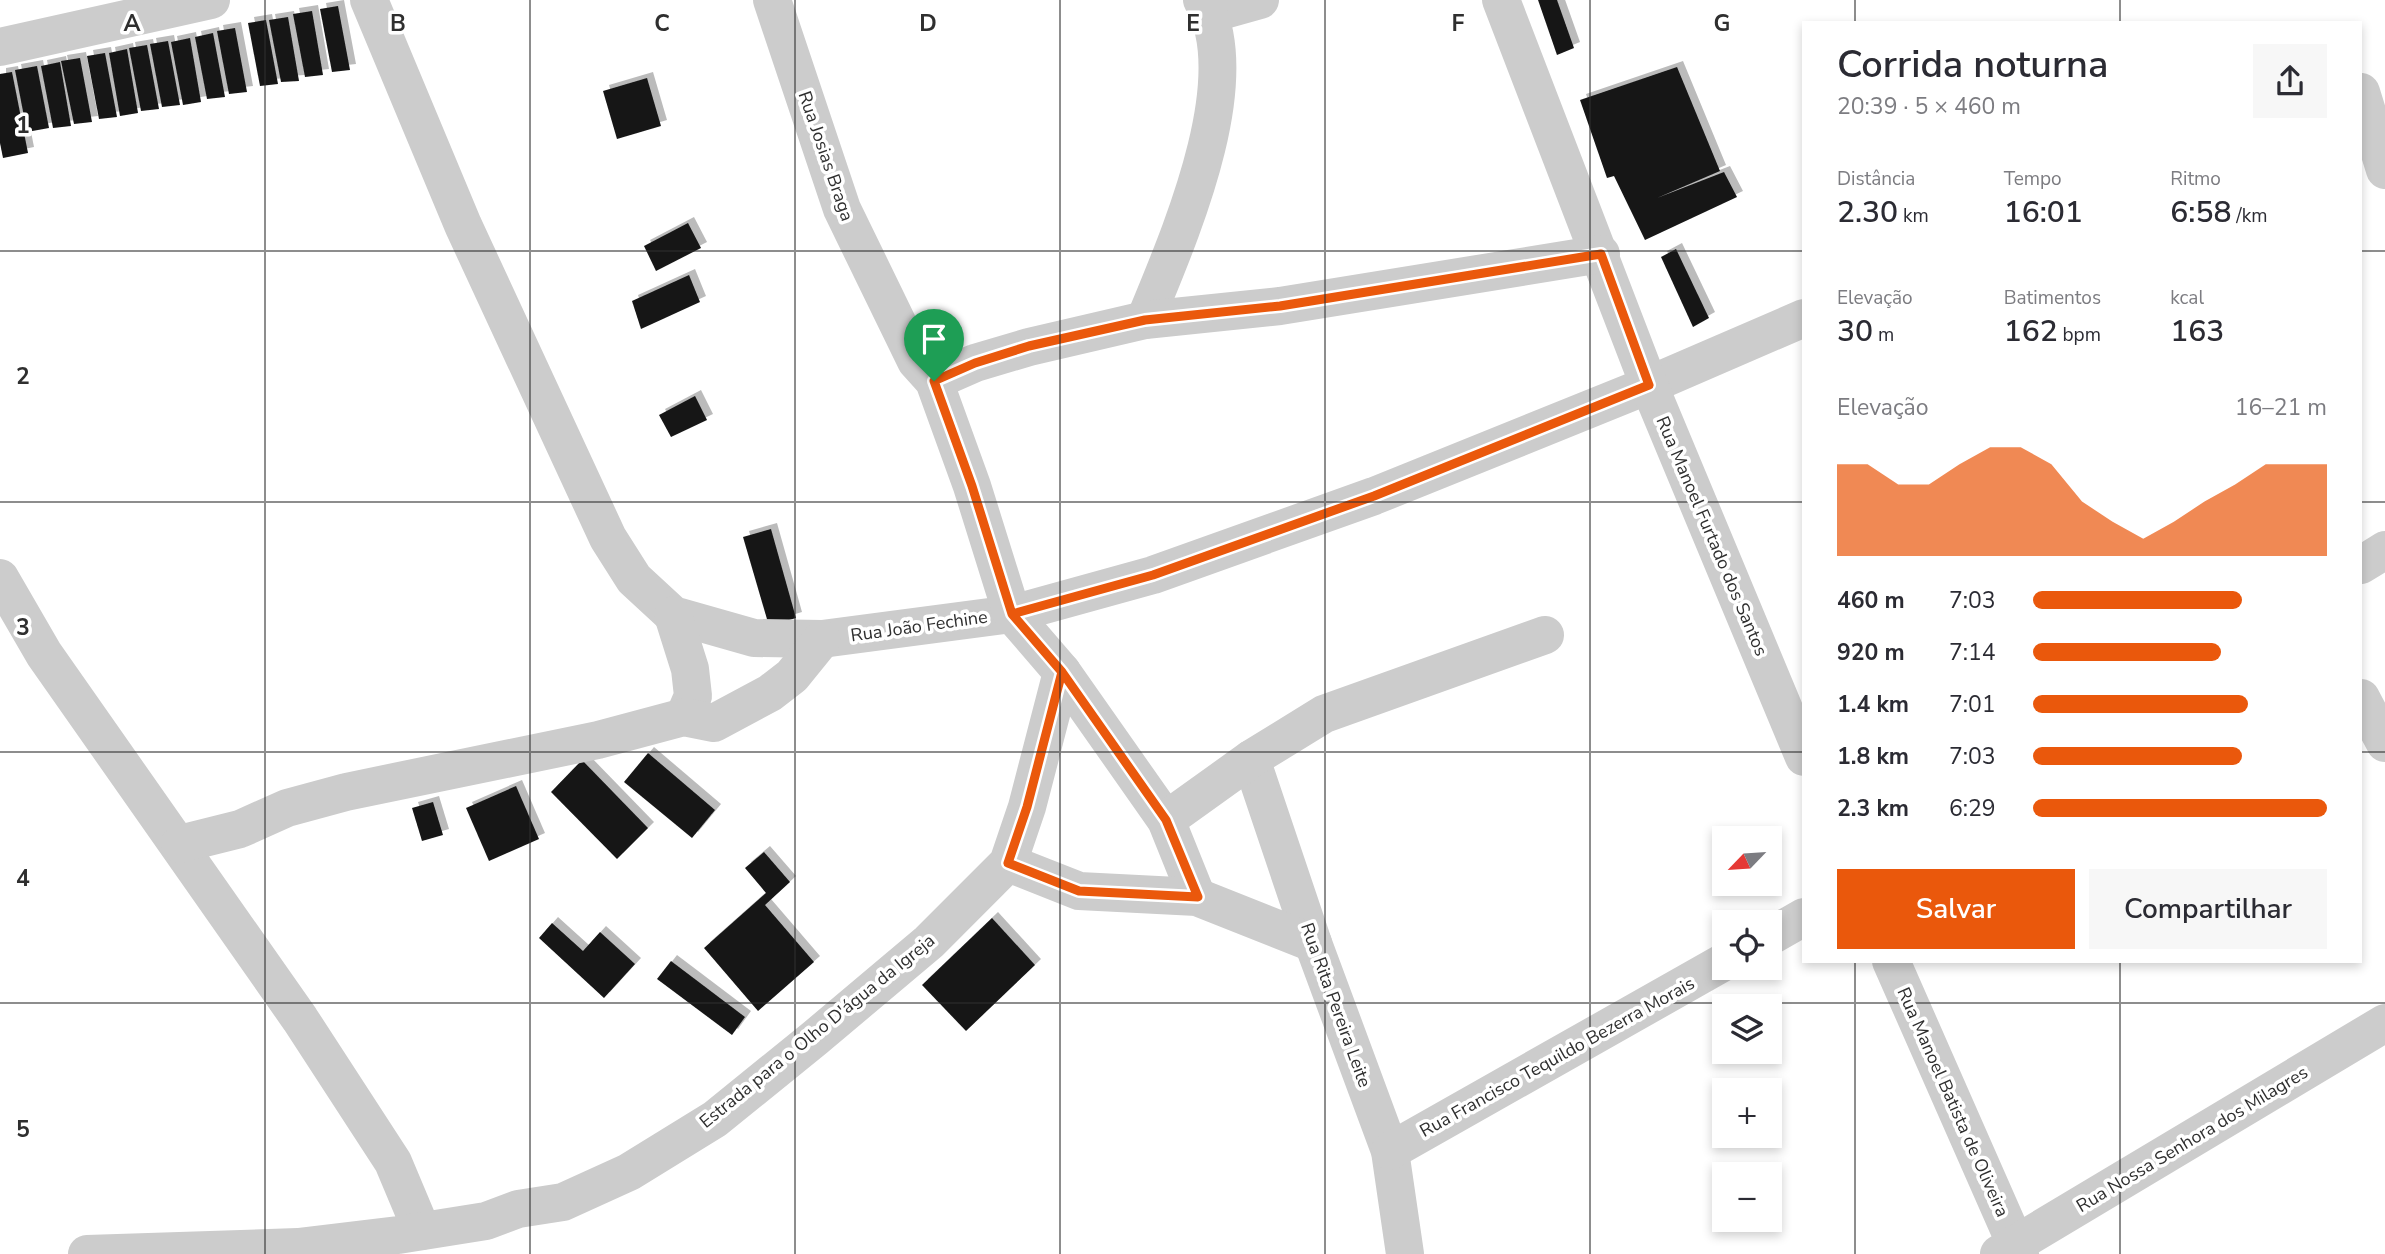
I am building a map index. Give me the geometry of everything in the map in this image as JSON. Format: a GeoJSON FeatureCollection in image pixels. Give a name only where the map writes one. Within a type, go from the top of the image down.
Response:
{"type":"FeatureCollection","features":[{"type":"Feature","properties":{"kind":"street"},"geometry":{"type":"LineString","coordinates":[[0,47],[211,0]]}},
{"type":"Feature","properties":{"kind":"street","name":"Rua João Fechine"},"geometry":{"type":"LineString","coordinates":[[369,0],[463,225],[608,538],[634,579],[673,615],[754,638],[822,639],[1012,614],[1153,575],[1374,496],[1649,385],[1802,319]]}},
{"type":"Feature","properties":{"kind":"street","name":"Rua Josias Braga"},"geometry":{"type":"LineString","coordinates":[[772,0],[842,209],[916,361],[934,381],[972,486],[1012,614],[1062,672],[1166,820],[1198,897]]}},
{"type":"Feature","properties":{"kind":"street"},"geometry":{"type":"LineString","coordinates":[[1145,320],[1189,211],[1208,147],[1217,66],[1206,7],[1260,0]]}},
{"type":"Feature","properties":{"kind":"street","name":"Rua Manoel Furtado dos Santos"},"geometry":{"type":"LineString","coordinates":[[1501,0],[1601,254],[1649,385],[1802,752]]}},
{"type":"Feature","properties":{"kind":"street"},"geometry":{"type":"LineString","coordinates":[[2362,93],[2385,83]]}},
{"type":"Feature","properties":{"kind":"street"},"geometry":{"type":"LineString","coordinates":[[2362,96],[2385,170]]}},
{"type":"Feature","properties":{"kind":"street"},"geometry":{"type":"LineString","coordinates":[[934,381],[975,363],[1029,346],[1145,320],[1280,306],[1601,254]]}},
{"type":"Feature","properties":{"kind":"street"},"geometry":{"type":"LineString","coordinates":[[2362,564],[2385,550]]}},
{"type":"Feature","properties":{"kind":"street"},"geometry":{"type":"LineString","coordinates":[[0,578],[44,653],[300,1019],[393,1162],[422,1231]]}},
{"type":"Feature","properties":{"kind":"street"},"geometry":{"type":"LineString","coordinates":[[673,615],[690,669],[694,696],[684,717]]}},
{"type":"Feature","properties":{"kind":"street"},"geometry":{"type":"LineString","coordinates":[[1166,820],[1251,759],[1324,714],[1545,635]]}},
{"type":"Feature","properties":{"kind":"street"},"geometry":{"type":"LineString","coordinates":[[180,844],[240,829],[287,808],[346,792],[598,740],[684,717],[714,723],[770,693],[792,676],[822,639]]}},
{"type":"Feature","properties":{"kind":"street","name":"Estrada para o Olho D'água da Igreja"},"geometry":{"type":"LineString","coordinates":[[87,1254],[298,1247],[422,1231],[486,1221],[518,1209],[563,1202],[629,1172],[715,1119],[929,942],[1008,863],[1027,807],[1062,672]]}},
{"type":"Feature","properties":{"kind":"street"},"geometry":{"type":"LineString","coordinates":[[2362,700],[2385,743]]}},
{"type":"Feature","properties":{"kind":"street","name":"Rua Rita Pereira Leite"},"geometry":{"type":"LineString","coordinates":[[1251,759],[1312,943],[1390,1151],[1405,1254]]}},
{"type":"Feature","properties":{"kind":"street"},"geometry":{"type":"LineString","coordinates":[[1008,863],[1079,891],[1198,897],[1312,943]]}},
{"type":"Feature","properties":{"kind":"street"},"geometry":{"type":"LineString","coordinates":[[1782,930],[1802,918]]}},
{"type":"Feature","properties":{"kind":"street","name":"Rua Manoel Batista de Oliveira"},"geometry":{"type":"LineString","coordinates":[[1892,963],[2011,1251]]}},
{"type":"Feature","properties":{"kind":"street","name":"Rua Francisco Tequildo Bezerra Morais"},"geometry":{"type":"LineString","coordinates":[[1390,1151],[1712,969]]}},
{"type":"Feature","properties":{"kind":"street","name":"Rua Nossa Senhora dos Milagres"},"geometry":{"type":"LineString","coordinates":[[2011,1251],[2385,1023]]}},
{"type":"Feature","properties":{"kind":"building"},"geometry":{"type":"Polygon","coordinates":[[[1538,0],[1557,0],[1574,48],[1557,55],[1538,0]]]}},
{"type":"Feature","properties":{"kind":"building"},"geometry":{"type":"Polygon","coordinates":[[[338,6],[350,70],[332,72],[320,9],[338,6]]]}},
{"type":"Feature","properties":{"kind":"building"},"geometry":{"type":"Polygon","coordinates":[[[312,11],[323,75],[305,77],[293,14],[312,11]]]}},
{"type":"Feature","properties":{"kind":"building"},"geometry":{"type":"Polygon","coordinates":[[[288,17],[299,81],[281,82],[269,20],[288,17]]]}},
{"type":"Feature","properties":{"kind":"building"},"geometry":{"type":"Polygon","coordinates":[[[266,20],[278,84],[260,86],[248,23],[266,20]]]}},
{"type":"Feature","properties":{"kind":"building"},"geometry":{"type":"Polygon","coordinates":[[[235,28],[247,92],[229,94],[217,31],[235,28]]]}},
{"type":"Feature","properties":{"kind":"building"},"geometry":{"type":"Polygon","coordinates":[[[213,33],[225,97],[207,99],[195,37],[213,33]]]}},
{"type":"Feature","properties":{"kind":"building"},"geometry":{"type":"Polygon","coordinates":[[[190,38],[201,102],[183,105],[171,42],[190,38]]]}},
{"type":"Feature","properties":{"kind":"building"},"geometry":{"type":"Polygon","coordinates":[[[168,41],[180,105],[162,107],[150,44],[168,41]]]}},
{"type":"Feature","properties":{"kind":"building"},"geometry":{"type":"Polygon","coordinates":[[[147,45],[159,109],[141,111],[129,48],[147,45]]]}},
{"type":"Feature","properties":{"kind":"building"},"geometry":{"type":"Polygon","coordinates":[[[127,49],[138,113],[120,116],[109,53],[127,49]]]}},
{"type":"Feature","properties":{"kind":"building"},"geometry":{"type":"Polygon","coordinates":[[[105,53],[117,117],[99,119],[87,56],[105,53]]]}},
{"type":"Feature","properties":{"kind":"building"},"geometry":{"type":"Polygon","coordinates":[[[80,58],[92,122],[74,124],[61,61],[80,58]]]}},
{"type":"Feature","properties":{"kind":"building"},"geometry":{"type":"Polygon","coordinates":[[[60,62],[71,126],[53,128],[41,66],[60,62]]]}},
{"type":"Feature","properties":{"kind":"building"},"geometry":{"type":"Polygon","coordinates":[[[37,66],[49,128],[27,132],[15,70],[37,66]]]}},
{"type":"Feature","properties":{"kind":"building"},"geometry":{"type":"Polygon","coordinates":[[[1677,67],[1720,171],[1657,198],[1724,172],[1737,197],[1645,240],[1614,176],[1607,178],[1580,100],[1677,67]]]}},
{"type":"Feature","properties":{"kind":"building"},"geometry":{"type":"Polygon","coordinates":[[[12,72],[28,153],[3,158],[0,143],[0,74],[12,72]]]}},
{"type":"Feature","properties":{"kind":"building"},"geometry":{"type":"Polygon","coordinates":[[[647,78],[661,126],[617,139],[603,91],[647,78]]]}},
{"type":"Feature","properties":{"kind":"building"},"geometry":{"type":"Polygon","coordinates":[[[688,223],[701,248],[656,271],[644,246],[688,223]]]}},
{"type":"Feature","properties":{"kind":"building"},"geometry":{"type":"Polygon","coordinates":[[[1676,249],[1709,318],[1693,327],[1661,257],[1676,249]]]}},
{"type":"Feature","properties":{"kind":"building"},"geometry":{"type":"Polygon","coordinates":[[[689,275],[700,302],[641,329],[632,301],[689,275]]]}},
{"type":"Feature","properties":{"kind":"building"},"geometry":{"type":"Polygon","coordinates":[[[695,396],[707,420],[671,437],[659,415],[695,396]]]}},
{"type":"Feature","properties":{"kind":"building"},"geometry":{"type":"Polygon","coordinates":[[[771,529],[796,618],[769,626],[743,537],[771,529]]]}},
{"type":"Feature","properties":{"kind":"building"},"geometry":{"type":"Polygon","coordinates":[[[648,753],[715,810],[692,838],[624,782],[648,753]]]}},
{"type":"Feature","properties":{"kind":"building"},"geometry":{"type":"Polygon","coordinates":[[[582,760],[648,828],[617,859],[551,792],[582,760]]]}},
{"type":"Feature","properties":{"kind":"building"},"geometry":{"type":"Polygon","coordinates":[[[516,786],[539,839],[489,861],[466,808],[516,786]]]}},
{"type":"Feature","properties":{"kind":"building"},"geometry":{"type":"Polygon","coordinates":[[[433,802],[443,835],[422,841],[412,808],[433,802]]]}},
{"type":"Feature","properties":{"kind":"building"},"geometry":{"type":"Polygon","coordinates":[[[764,852],[790,882],[765,905],[814,962],[758,1011],[704,948],[766,893],[745,868],[764,852]]]}},
{"type":"Feature","properties":{"kind":"building"},"geometry":{"type":"Polygon","coordinates":[[[992,918],[1035,965],[966,1031],[922,985],[992,918]]]}},
{"type":"Feature","properties":{"kind":"building"},"geometry":{"type":"Polygon","coordinates":[[[552,923],[583,951],[600,932],[635,964],[604,998],[539,938],[552,923]]]}},
{"type":"Feature","properties":{"kind":"building"},"geometry":{"type":"Polygon","coordinates":[[[671,961],[745,1017],[732,1035],[657,979],[671,961]]]}},
{"type":"Feature","properties":{"kind":"route"},"geometry":{"type":"LineString","coordinates":[[934,381],[972,486],[1012,614],[1062,672],[1027,807],[1008,863],[1079,891],[1198,897],[1166,820],[1062,672],[1012,614],[1153,575],[1374,496],[1649,385],[1601,254],[1280,306],[1145,320],[1029,346],[975,363],[934,381]]}}]}
